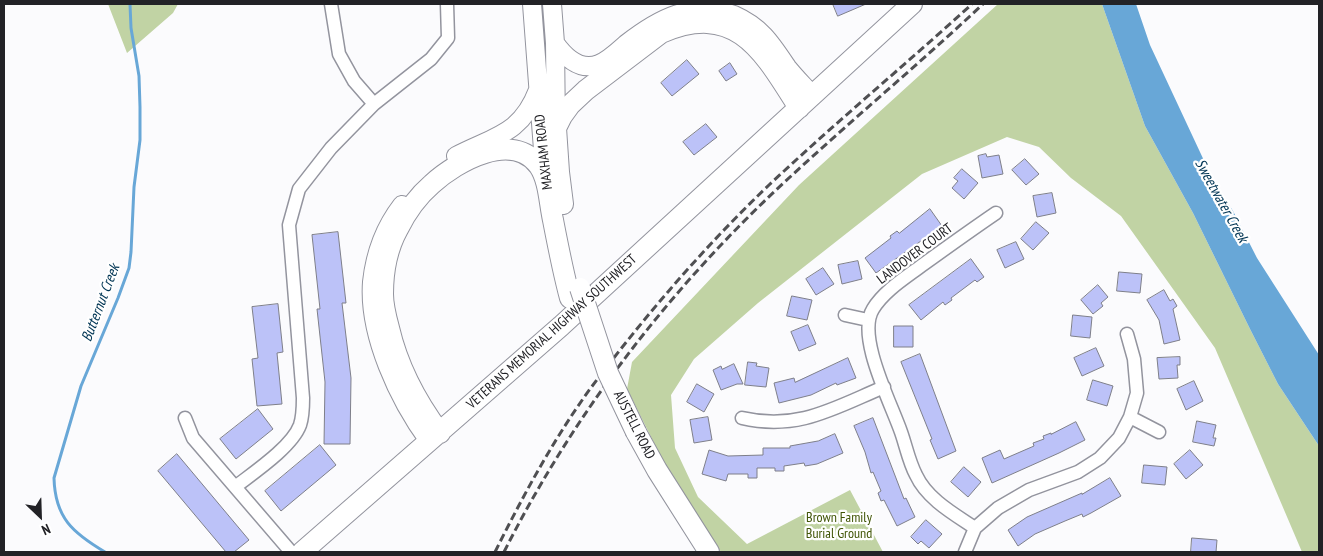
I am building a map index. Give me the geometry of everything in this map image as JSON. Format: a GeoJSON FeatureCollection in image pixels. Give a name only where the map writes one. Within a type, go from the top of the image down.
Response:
{"type":"FeatureCollection","features":[{"type":"Feature","properties":{"kind":"main road","name":"MAXHAM ROAD"},"geometry":{"type":"LineString","coordinates":[[532,4],[545,176],[575,293]]}},
{"type":"Feature","properties":{"kind":"main road","name":"MAXHAM ROAD"},"geometry":{"type":"LineString","coordinates":[[552,4],[555,43],[558,172],[564,216],[566,256]]}},
{"type":"Feature","properties":{"kind":"main road","name":"VETERANS MEMORIAL HIGHWAY SOUTHWEST"},"geometry":{"type":"LineString","coordinates":[[302,552],[561,326],[912,4]]}},
{"type":"Feature","properties":{"kind":"main road"},"geometry":{"type":"LineString","coordinates":[[555,43],[572,62],[584,66],[592,66],[605,61],[648,26],[665,17],[694,9],[715,10],[734,16],[764,34],[792,73],[806,102]]}},
{"type":"Feature","properties":{"kind":"main road"},"geometry":{"type":"LineString","coordinates":[[556,128],[562,116],[577,98],[652,40],[672,27],[697,20],[717,22],[749,38],[806,102]]}},
{"type":"Feature","properties":{"kind":"main road"},"geometry":{"type":"LineString","coordinates":[[434,437],[408,410],[380,340],[375,318],[372,284],[380,246],[385,232],[396,214],[422,180],[445,162],[471,148],[498,137],[515,126],[528,112],[538,90]]}},
{"type":"Feature","properties":{"kind":"main road"},"geometry":{"type":"LineString","coordinates":[[434,437],[407,381],[386,320],[383,284],[385,266],[392,240],[406,215],[433,183],[458,166],[484,153],[503,149],[517,150],[533,160],[545,176]]}},
{"type":"Feature","properties":{"kind":"main road","name":"AUSTELL ROAD"},"geometry":{"type":"LineString","coordinates":[[575,293],[595,370],[695,552]]}},
{"type":"Feature","properties":{"kind":"main road","name":"AUSTELL ROAD"},"geometry":{"type":"LineString","coordinates":[[631,437],[657,470],[709,552]]}},
{"type":"Feature","properties":{"kind":"street"},"geometry":{"type":"LineString","coordinates":[[331,4],[339,54],[354,81],[374,104]]}},
{"type":"Feature","properties":{"kind":"street"},"geometry":{"type":"LineString","coordinates":[[235,487],[274,456],[292,438],[299,427],[303,413],[303,388],[290,225],[300,189],[331,148],[374,104],[431,59],[448,38],[447,4]]}},
{"type":"Feature","properties":{"kind":"street","name":"LANDOVER COURT"},"geometry":{"type":"LineString","coordinates":[[868,320],[873,308],[897,284],[996,213]]}},
{"type":"Feature","properties":{"kind":"street"},"geometry":{"type":"LineString","coordinates":[[845,315],[868,320],[868,334],[872,354],[916,476],[947,510],[975,528]]}},
{"type":"Feature","properties":{"kind":"street"},"geometry":{"type":"LineString","coordinates":[[965,552],[975,528],[998,508],[1028,490],[1078,472],[1100,458],[1119,438],[1130,417],[1136,393],[1134,359],[1127,334]]}},
{"type":"Feature","properties":{"kind":"street"},"geometry":{"type":"LineString","coordinates":[[742,418],[761,422],[806,419],[884,387]]}},
{"type":"Feature","properties":{"kind":"street"},"geometry":{"type":"LineString","coordinates":[[1130,417],[1159,432]]}},
{"type":"Feature","properties":{"kind":"street"},"geometry":{"type":"LineString","coordinates":[[185,418],[193,438],[291,552]]}},
{"type":"Feature","properties":{"kind":"green space"},"geometry":{"type":"Polygon","coordinates":[[[108,4],[178,4],[173,13],[127,53],[108,4]]]}},
{"type":"Feature","properties":{"kind":"green space","name":"Brown Family Burial Ground"},"geometry":{"type":"Polygon","coordinates":[[[998,4],[1102,4],[1145,126],[1193,213],[1278,384],[1319,446],[1319,552],[1302,552],[1215,348],[1121,216],[1071,178],[1039,147],[1007,137],[922,174],[758,303],[694,359],[671,395],[675,448],[698,497],[747,544],[850,490],[883,552],[721,552],[676,487],[627,389],[632,362],[799,185],[998,4]]]}},
{"type":"Feature","properties":{"kind":"water","name":"Sweetwater Creek"},"geometry":{"type":"Polygon","coordinates":[[[1102,4],[1136,4],[1150,45],[1214,182],[1233,211],[1257,258],[1319,355],[1319,446],[1278,384],[1193,213],[1145,126],[1102,4]]]}},
{"type":"Feature","properties":{"kind":"building"},"geometry":{"type":"Polygon","coordinates":[[[833,4],[866,4],[838,16],[833,4]]]}},
{"type":"Feature","properties":{"kind":"building"},"geometry":{"type":"Polygon","coordinates":[[[687,60],[699,74],[672,96],[661,83],[687,60]]]}},
{"type":"Feature","properties":{"kind":"building"},"geometry":{"type":"Polygon","coordinates":[[[730,63],[737,74],[726,81],[719,71],[730,63]]]}},
{"type":"Feature","properties":{"kind":"building"},"geometry":{"type":"Polygon","coordinates":[[[706,124],[717,137],[694,155],[683,142],[706,124]]]}},
{"type":"Feature","properties":{"kind":"building"},"geometry":{"type":"Polygon","coordinates":[[[986,154],[987,157],[999,155],[1003,174],[982,178],[978,156],[986,154]]]}},
{"type":"Feature","properties":{"kind":"building"},"geometry":{"type":"Polygon","coordinates":[[[1025,159],[1039,174],[1026,185],[1012,170],[1025,159]]]}},
{"type":"Feature","properties":{"kind":"building"},"geometry":{"type":"Polygon","coordinates":[[[962,169],[978,183],[964,199],[952,188],[958,181],[954,178],[962,169]]]}},
{"type":"Feature","properties":{"kind":"building"},"geometry":{"type":"Polygon","coordinates":[[[1052,193],[1056,213],[1037,217],[1033,196],[1052,193]]]}},
{"type":"Feature","properties":{"kind":"building"},"geometry":{"type":"Polygon","coordinates":[[[930,209],[942,226],[876,273],[865,258],[891,238],[890,236],[897,231],[899,233],[930,209]]]}},
{"type":"Feature","properties":{"kind":"building"},"geometry":{"type":"Polygon","coordinates":[[[1036,222],[1049,233],[1033,250],[1021,239],[1036,222]]]}},
{"type":"Feature","properties":{"kind":"building"},"geometry":{"type":"Polygon","coordinates":[[[338,232],[346,303],[342,303],[351,378],[350,444],[324,444],[325,382],[317,309],[320,309],[312,235],[338,232]]]}},
{"type":"Feature","properties":{"kind":"building"},"geometry":{"type":"Polygon","coordinates":[[[1016,242],[1024,259],[1005,268],[997,250],[1016,242]]]}},
{"type":"Feature","properties":{"kind":"building"},"geometry":{"type":"Polygon","coordinates":[[[971,259],[984,277],[977,282],[975,280],[951,298],[952,300],[945,305],[943,302],[921,320],[909,305],[971,259]]]}},
{"type":"Feature","properties":{"kind":"building"},"geometry":{"type":"Polygon","coordinates":[[[858,261],[862,279],[842,284],[838,265],[858,261]]]}},
{"type":"Feature","properties":{"kind":"building"},"geometry":{"type":"Polygon","coordinates":[[[823,268],[834,284],[816,295],[806,279],[823,268]]]}},
{"type":"Feature","properties":{"kind":"building"},"geometry":{"type":"Polygon","coordinates":[[[1119,272],[1142,274],[1140,293],[1117,291],[1119,272]]]}},
{"type":"Feature","properties":{"kind":"building"},"geometry":{"type":"Polygon","coordinates":[[[1098,285],[1108,297],[1101,303],[1103,306],[1093,314],[1081,300],[1098,285]]]}},
{"type":"Feature","properties":{"kind":"building"},"geometry":{"type":"Polygon","coordinates":[[[1164,290],[1170,301],[1173,299],[1177,306],[1173,309],[1180,340],[1164,344],[1159,320],[1147,300],[1164,290]]]}},
{"type":"Feature","properties":{"kind":"building"},"geometry":{"type":"Polygon","coordinates":[[[792,296],[812,300],[807,320],[787,316],[792,296]]]}},
{"type":"Feature","properties":{"kind":"building"},"geometry":{"type":"Polygon","coordinates":[[[278,304],[283,352],[277,353],[282,404],[257,406],[252,359],[258,358],[252,307],[278,304]]]}},
{"type":"Feature","properties":{"kind":"building"},"geometry":{"type":"Polygon","coordinates":[[[1073,315],[1092,317],[1090,338],[1071,336],[1073,315]]]}},
{"type":"Feature","properties":{"kind":"building"},"geometry":{"type":"Polygon","coordinates":[[[808,325],[816,344],[799,351],[791,332],[808,325]]]}},
{"type":"Feature","properties":{"kind":"building"},"geometry":{"type":"Polygon","coordinates":[[[894,326],[913,326],[913,347],[894,347],[894,326]]]}},
{"type":"Feature","properties":{"kind":"building"},"geometry":{"type":"Polygon","coordinates":[[[1096,348],[1104,366],[1082,376],[1074,358],[1096,348]]]}},
{"type":"Feature","properties":{"kind":"building"},"geometry":{"type":"Polygon","coordinates":[[[920,354],[956,451],[938,459],[930,440],[932,439],[901,362],[920,354]]]}},
{"type":"Feature","properties":{"kind":"building"},"geometry":{"type":"Polygon","coordinates":[[[1180,357],[1180,365],[1177,365],[1178,378],[1159,379],[1157,358],[1180,357]]]}},
{"type":"Feature","properties":{"kind":"building"},"geometry":{"type":"Polygon","coordinates":[[[848,358],[856,378],[837,385],[836,383],[811,395],[779,403],[774,383],[794,378],[795,382],[848,358]]]}},
{"type":"Feature","properties":{"kind":"building"},"geometry":{"type":"Polygon","coordinates":[[[748,362],[757,363],[756,366],[769,368],[766,387],[745,385],[748,362]]]}},
{"type":"Feature","properties":{"kind":"building"},"geometry":{"type":"Polygon","coordinates":[[[734,364],[743,384],[737,384],[721,390],[713,370],[721,366],[722,369],[734,364]]]}},
{"type":"Feature","properties":{"kind":"building"},"geometry":{"type":"Polygon","coordinates":[[[1093,380],[1113,386],[1107,406],[1087,400],[1093,380]]]}},
{"type":"Feature","properties":{"kind":"building"},"geometry":{"type":"Polygon","coordinates":[[[1194,381],[1203,401],[1186,410],[1177,389],[1194,381]]]}},
{"type":"Feature","properties":{"kind":"building"},"geometry":{"type":"Polygon","coordinates":[[[697,384],[714,394],[704,412],[687,402],[697,384]]]}},
{"type":"Feature","properties":{"kind":"building"},"geometry":{"type":"Polygon","coordinates":[[[258,409],[273,429],[236,459],[220,439],[258,409]]]}},
{"type":"Feature","properties":{"kind":"building"},"geometry":{"type":"Polygon","coordinates":[[[708,417],[712,440],[694,443],[690,420],[708,417]]]}},
{"type":"Feature","properties":{"kind":"building"},"geometry":{"type":"Polygon","coordinates":[[[873,418],[904,499],[906,498],[915,517],[897,526],[884,500],[881,501],[878,493],[881,491],[873,472],[871,473],[865,452],[854,426],[873,418]]]}},
{"type":"Feature","properties":{"kind":"building"},"geometry":{"type":"Polygon","coordinates":[[[1197,421],[1216,425],[1213,438],[1216,438],[1214,446],[1193,442],[1197,421]]]}},
{"type":"Feature","properties":{"kind":"building"},"geometry":{"type":"Polygon","coordinates":[[[1076,422],[1085,440],[992,483],[982,458],[1000,450],[1004,459],[1034,446],[1033,443],[1044,439],[1043,436],[1076,422]]]}},
{"type":"Feature","properties":{"kind":"building"},"geometry":{"type":"Polygon","coordinates":[[[835,434],[843,453],[817,464],[805,466],[804,463],[784,466],[784,471],[775,471],[775,468],[757,468],[757,478],[748,478],[748,474],[728,474],[726,481],[702,474],[709,450],[728,456],[763,455],[763,448],[790,448],[790,446],[818,441],[835,434]]]}},
{"type":"Feature","properties":{"kind":"building"},"geometry":{"type":"Polygon","coordinates":[[[320,445],[336,465],[281,511],[265,491],[320,445]]]}},
{"type":"Feature","properties":{"kind":"building"},"geometry":{"type":"Polygon","coordinates":[[[1190,450],[1203,465],[1186,479],[1174,464],[1190,450]]]}},
{"type":"Feature","properties":{"kind":"building"},"geometry":{"type":"Polygon","coordinates":[[[177,454],[249,540],[234,552],[226,552],[158,471],[177,454]]]}},
{"type":"Feature","properties":{"kind":"building"},"geometry":{"type":"Polygon","coordinates":[[[1144,465],[1167,467],[1165,485],[1142,483],[1144,465]]]}},
{"type":"Feature","properties":{"kind":"building"},"geometry":{"type":"Polygon","coordinates":[[[964,467],[981,482],[968,497],[951,482],[964,467]]]}},
{"type":"Feature","properties":{"kind":"building"},"geometry":{"type":"Polygon","coordinates":[[[1110,478],[1121,496],[1091,513],[1083,517],[1082,514],[1035,534],[1018,546],[1008,530],[1027,517],[1082,494],[1110,478]]]}},
{"type":"Feature","properties":{"kind":"building"},"geometry":{"type":"Polygon","coordinates":[[[926,520],[942,534],[929,548],[921,541],[918,544],[911,537],[926,520]]]}},
{"type":"Feature","properties":{"kind":"building"},"geometry":{"type":"Polygon","coordinates":[[[1192,538],[1217,540],[1216,552],[1191,552],[1192,538]]]}},
{"type":"Feature","properties":{"kind":"waterway","name":"Butternut Creek"},"geometry":{"type":"LineString","coordinates":[[105,552],[75,531],[68,523],[58,504],[54,478],[81,386],[129,268],[134,187],[140,140],[139,76],[131,28],[130,4]]}},
{"type":"Feature","properties":{"kind":"railway"},"geometry":{"type":"LineString","coordinates":[[495,552],[539,469],[576,408],[675,283],[769,185],[972,4]]}},
{"type":"Feature","properties":{"kind":"railway"},"geometry":{"type":"LineString","coordinates":[[504,552],[560,453],[591,406],[659,315],[696,272],[775,191],[983,4]]}}]}
